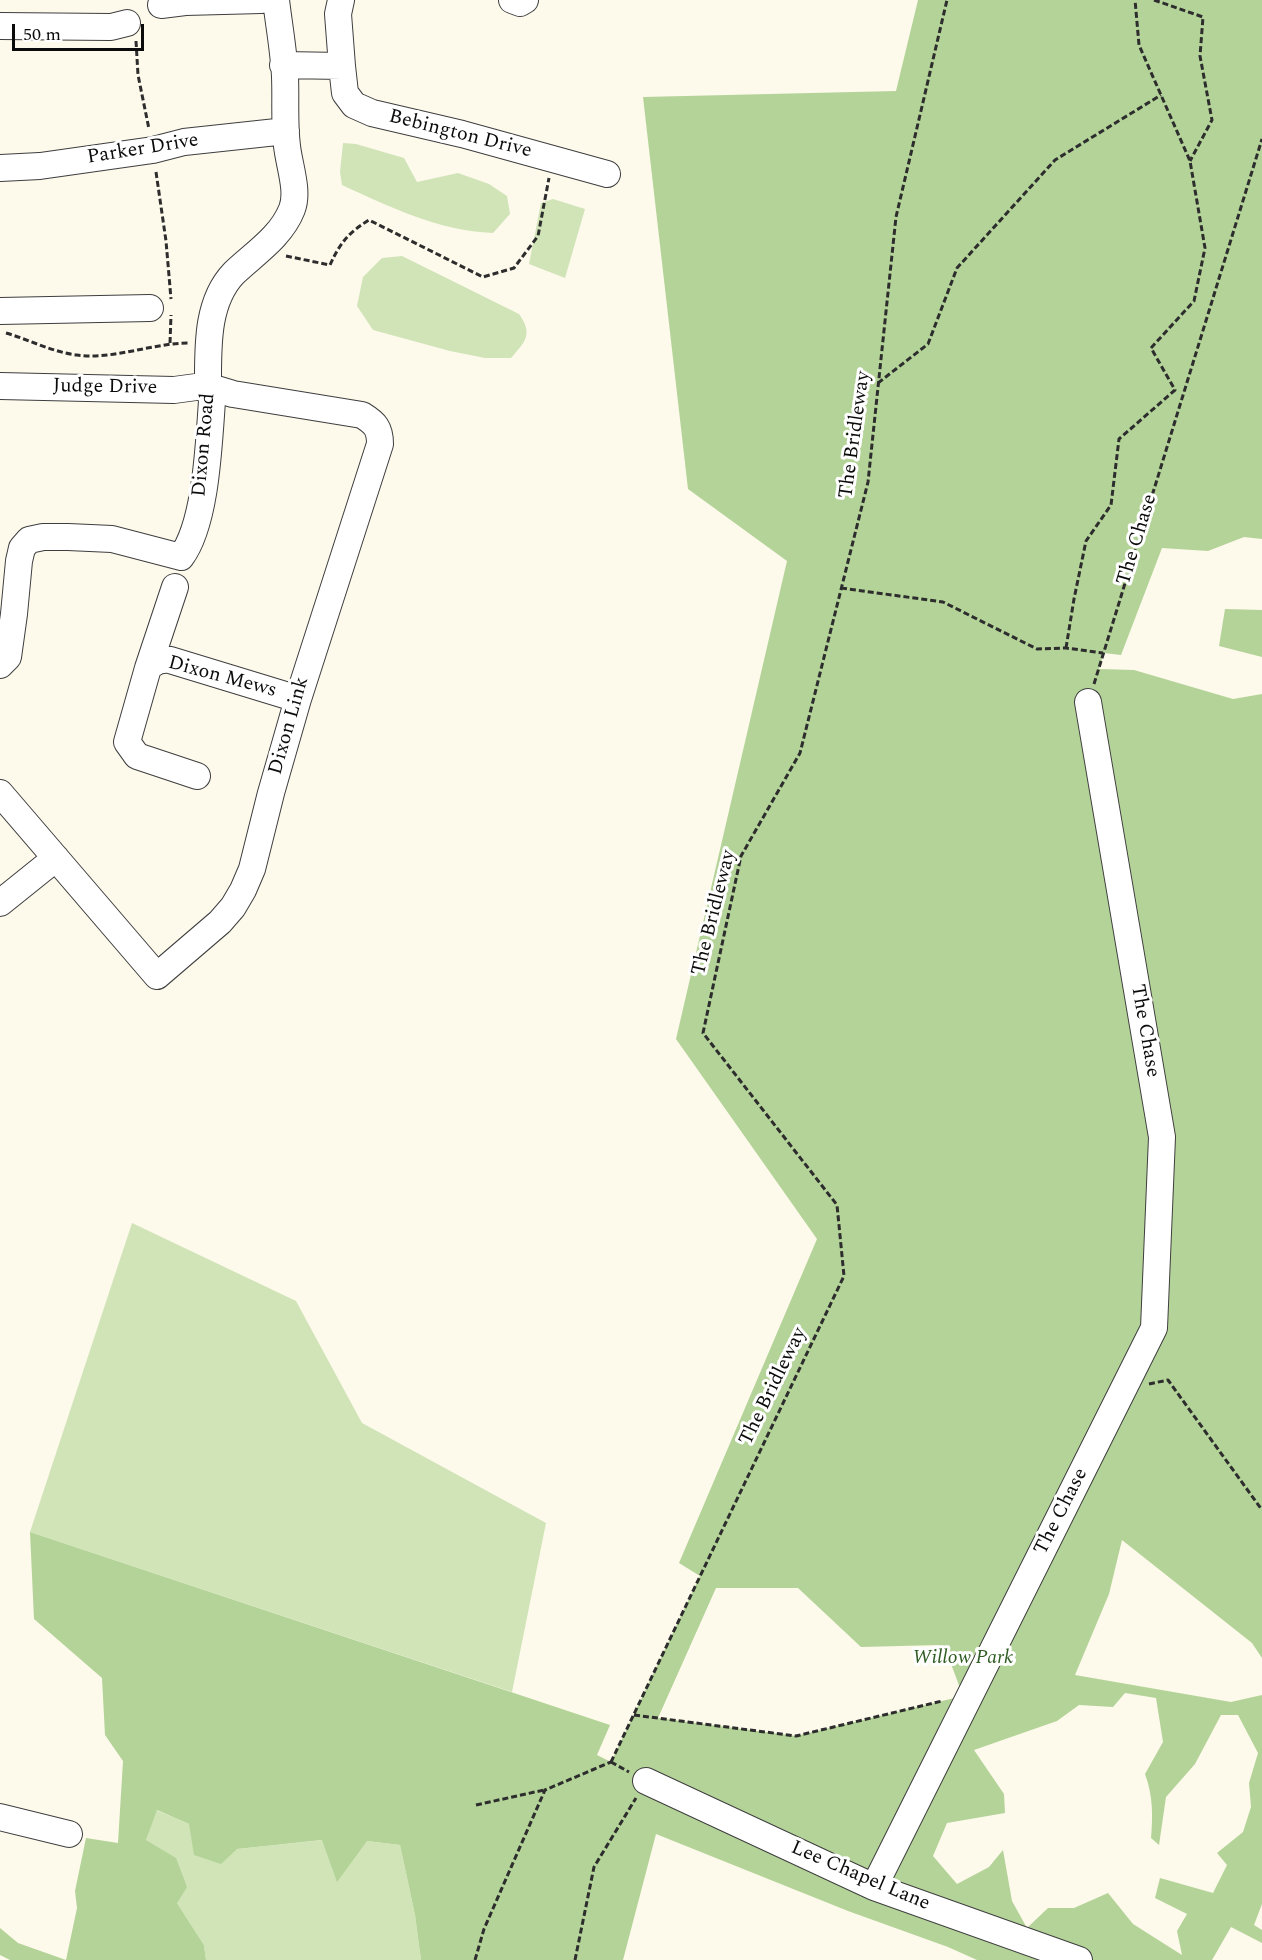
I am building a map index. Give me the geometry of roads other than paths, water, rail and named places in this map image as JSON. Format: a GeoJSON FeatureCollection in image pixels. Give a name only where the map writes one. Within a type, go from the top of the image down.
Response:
{"type":"FeatureCollection","features":[{"type":"Feature","properties":{"kind":"street"},"geometry":{"type":"LineString","coordinates":[[161,6],[185,2],[261,0]]}},
{"type":"Feature","properties":{"kind":"street","name":"Dixon Road"},"geometry":{"type":"LineString","coordinates":[[0,665],[8,657],[19,561],[22,548],[29,540],[43,537],[111,539],[181,558],[194,531],[205,483],[212,387],[208,378],[209,330],[220,293],[232,275],[284,226],[293,206],[294,195],[286,131],[283,65],[276,0]]}},
{"type":"Feature","properties":{"kind":"street","name":"Bebington Drive"},"geometry":{"type":"LineString","coordinates":[[341,0],[338,14],[345,93],[354,105],[372,113],[462,134],[607,174]]}},
{"type":"Feature","properties":{"kind":"street"},"geometry":{"type":"LineString","coordinates":[[512,0],[520,3],[525,0]]}},
{"type":"Feature","properties":{"kind":"street"},"geometry":{"type":"LineString","coordinates":[[0,26],[111,27],[127,23]]}},
{"type":"Feature","properties":{"kind":"street"},"geometry":{"type":"LineString","coordinates":[[283,65],[342,66]]}},
{"type":"Feature","properties":{"kind":"street","name":"Parker Drive"},"geometry":{"type":"LineString","coordinates":[[0,168],[40,166],[153,150],[184,142],[286,131]]}},
{"type":"Feature","properties":{"kind":"street"},"geometry":{"type":"LineString","coordinates":[[0,310],[150,308]]}},
{"type":"Feature","properties":{"kind":"street","name":"Judge Drive"},"geometry":{"type":"LineString","coordinates":[[0,386],[174,390],[212,387]]}},
{"type":"Feature","properties":{"kind":"street","name":"Dixon Link"},"geometry":{"type":"LineString","coordinates":[[0,793],[158,976],[220,922],[233,907],[243,890],[252,869],[298,699],[380,444],[380,430],[362,415],[233,394],[212,387]]}},
{"type":"Feature","properties":{"kind":"street","name":"Dixon Mews"},"geometry":{"type":"LineString","coordinates":[[175,587],[148,668],[127,742],[133,753],[142,759],[197,776]]}},
{"type":"Feature","properties":{"kind":"street","name":"Dixon Mews"},"geometry":{"type":"LineString","coordinates":[[148,668],[159,660],[170,660],[298,699]]}},
{"type":"Feature","properties":{"kind":"street","name":"The Chase"},"geometry":{"type":"LineString","coordinates":[[874,1887],[1154,1328],[1162,1137],[1088,702]]}},
{"type":"Feature","properties":{"kind":"street"},"geometry":{"type":"LineString","coordinates":[[0,903],[57,858]]}},
{"type":"Feature","properties":{"kind":"street","name":"Lee Chapel Lane"},"geometry":{"type":"LineString","coordinates":[[646,1781],[874,1887],[1079,1960]]}},
{"type":"Feature","properties":{"kind":"street"},"geometry":{"type":"LineString","coordinates":[[0,1817],[69,1834]]}},
{"type":"Feature","properties":{"kind":"park label","name":"Willow Park"},"geometry":{"type":"Point","coordinates":[963,1659]}}]}
